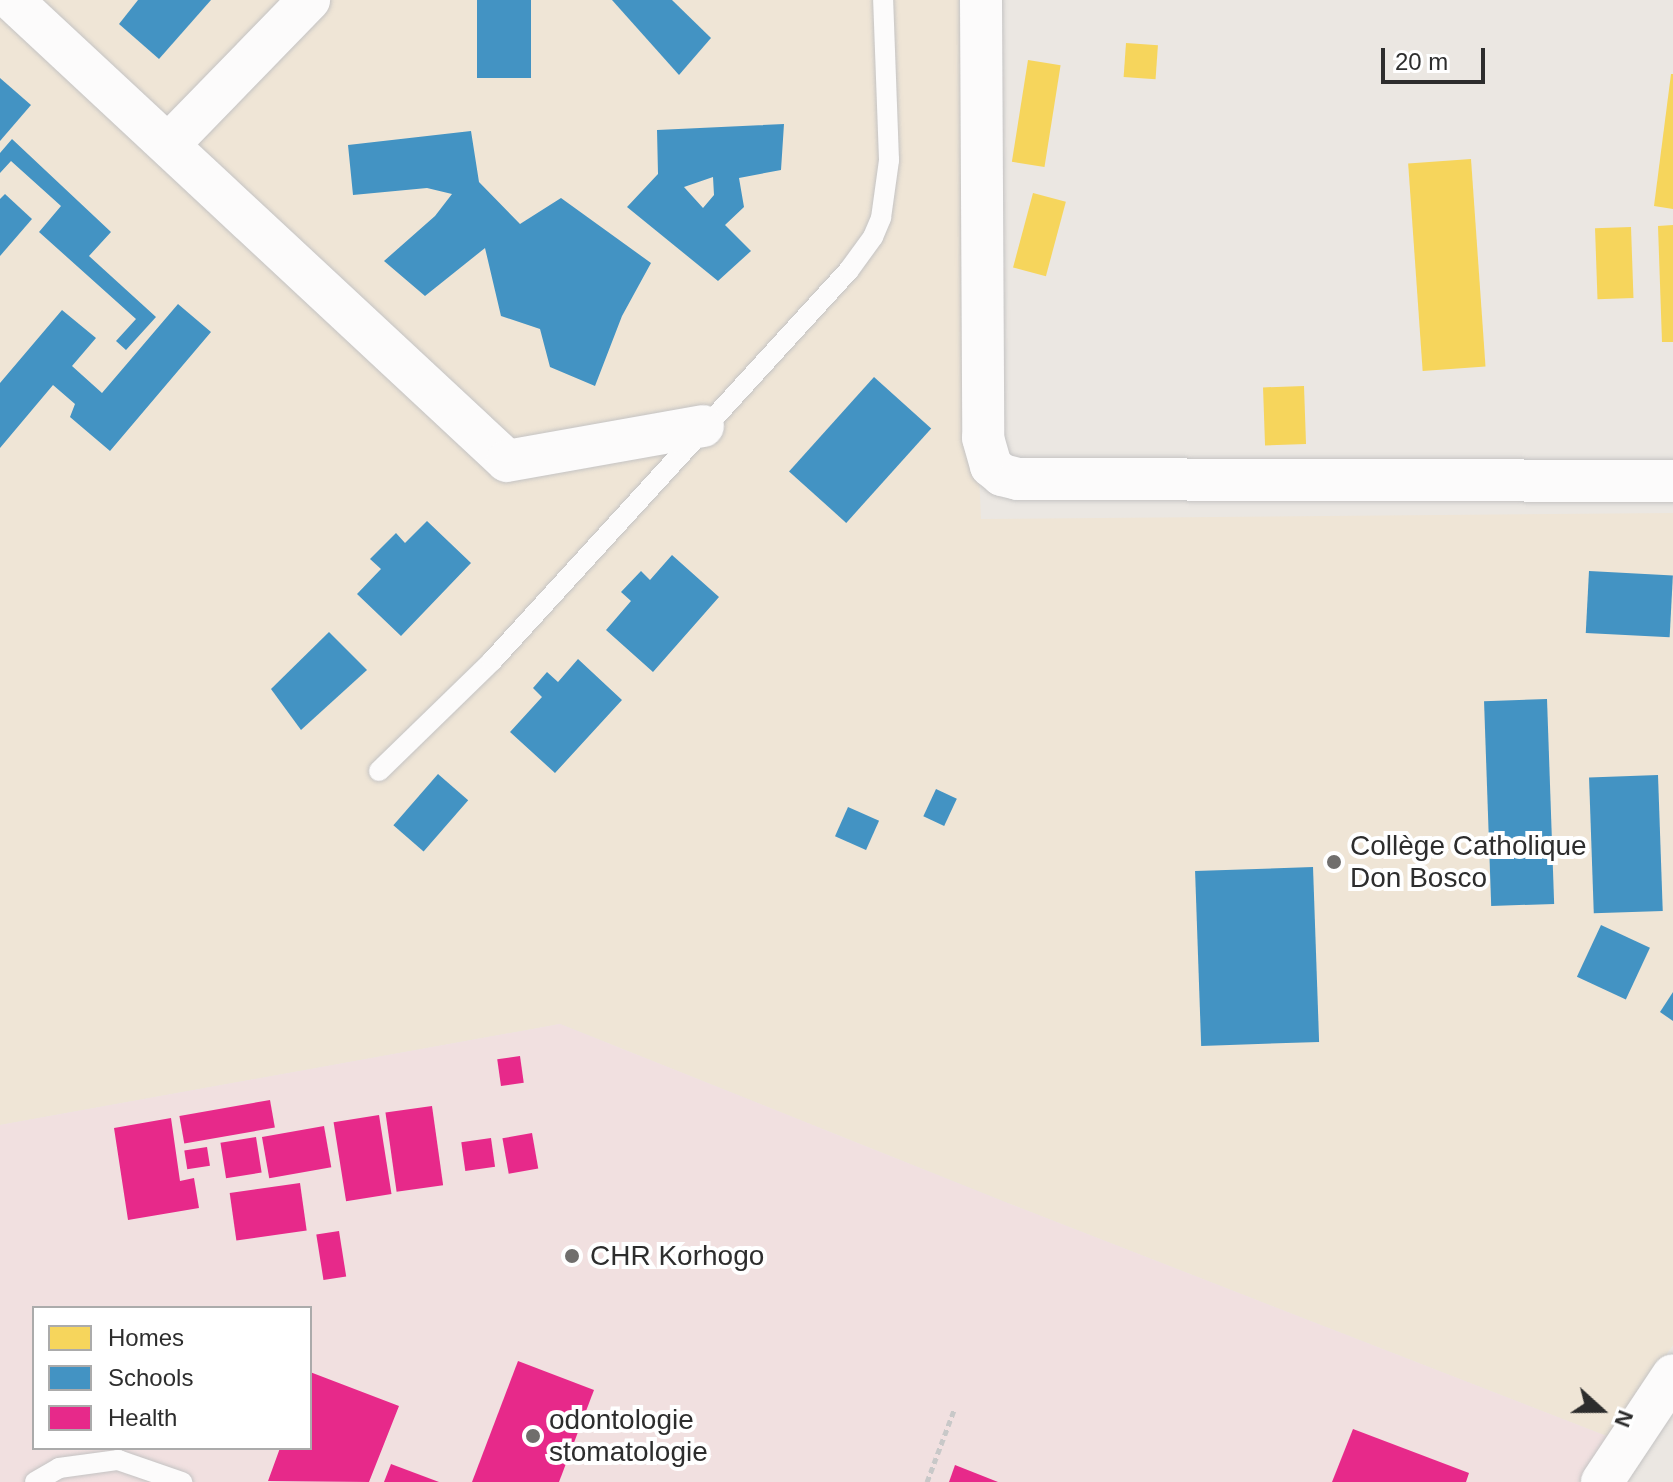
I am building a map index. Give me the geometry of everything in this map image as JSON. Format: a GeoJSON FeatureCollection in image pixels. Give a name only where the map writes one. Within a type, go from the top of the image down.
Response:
{"type":"FeatureCollection","features":[{"type":"Feature","properties":{"kind":"street"},"geometry":{"type":"LineString","coordinates":[[12,0],[507,461],[703,426]]}},
{"type":"Feature","properties":{"kind":"street"},"geometry":{"type":"LineString","coordinates":[[169,144],[309,0]]}},
{"type":"Feature","properties":{"kind":"street"},"geometry":{"type":"LineString","coordinates":[[981,0],[983,438],[991,466],[1002,475],[1018,479],[1673,481]]}},
{"type":"Feature","properties":{"kind":"street"},"geometry":{"type":"LineString","coordinates":[[1602,1482],[1673,1375]]}},
{"type":"Feature","properties":{"kind":"lane"},"geometry":{"type":"LineString","coordinates":[[379,771],[492,661],[703,426],[849,270],[873,237],[881,218],[889,160],[883,0]]}},
{"type":"Feature","properties":{"kind":"lane"},"geometry":{"type":"LineString","coordinates":[[35,1482],[59,1468],[118,1460],[182,1482]]}},
{"type":"Feature","properties":{"kind":"path"},"geometry":{"type":"LineString","coordinates":[[927,1482],[954,1410]]}},
{"type":"Feature","properties":{"kind":"shaded area"},"geometry":{"type":"Polygon","coordinates":[[[0,0],[959,0],[981,519],[1673,513],[1673,1345],[1609,1437],[1010,1204],[560,1024],[0,1125],[0,0]]]}},
{"type":"Feature","properties":{"kind":"shaded area","name":"CHR Korhogo"},"geometry":{"type":"Polygon","coordinates":[[[560,1024],[1010,1204],[1609,1437],[1579,1482],[0,1482],[0,1125],[560,1024]]]}},
{"type":"Feature","properties":{"kind":"building: Homes"},"geometry":{"type":"Polygon","coordinates":[[[1126,43],[1158,45],[1156,79],[1124,77],[1126,43]]]}},
{"type":"Feature","properties":{"kind":"building: Homes"},"geometry":{"type":"Polygon","coordinates":[[[1028,60],[1061,65],[1044,167],[1012,162],[1028,60]]]}},
{"type":"Feature","properties":{"kind":"building: Homes"},"geometry":{"type":"Polygon","coordinates":[[[1673,74],[1673,209],[1654,206],[1673,74]]]}},
{"type":"Feature","properties":{"kind":"building: Homes"},"geometry":{"type":"Polygon","coordinates":[[[1471,159],[1486,366],[1423,371],[1408,163],[1471,159]]]}},
{"type":"Feature","properties":{"kind":"building: Homes"},"geometry":{"type":"Polygon","coordinates":[[[1033,193],[1066,202],[1046,276],[1013,267],[1033,193]]]}},
{"type":"Feature","properties":{"kind":"building: Homes"},"geometry":{"type":"Polygon","coordinates":[[[1673,225],[1673,342],[1662,342],[1658,226],[1673,225]]]}},
{"type":"Feature","properties":{"kind":"building: Homes"},"geometry":{"type":"Polygon","coordinates":[[[1631,227],[1633,298],[1597,299],[1595,228],[1631,227]]]}},
{"type":"Feature","properties":{"kind":"building: Homes"},"geometry":{"type":"Polygon","coordinates":[[[1304,386],[1306,444],[1265,445],[1263,387],[1304,386]]]}},
{"type":"Feature","properties":{"kind":"building: Schools"},"geometry":{"type":"Polygon","coordinates":[[[138,0],[211,0],[159,59],[119,24],[138,0]]]}},
{"type":"Feature","properties":{"kind":"building: Schools"},"geometry":{"type":"Polygon","coordinates":[[[477,0],[531,0],[531,78],[477,78],[477,0]]]}},
{"type":"Feature","properties":{"kind":"building: Schools"},"geometry":{"type":"Polygon","coordinates":[[[612,0],[672,0],[711,38],[679,75],[612,0]]]}},
{"type":"Feature","properties":{"kind":"building: Schools"},"geometry":{"type":"Polygon","coordinates":[[[0,78],[31,105],[0,141],[0,78]]]}},
{"type":"Feature","properties":{"kind":"building: Schools"},"geometry":{"type":"Polygon","coordinates":[[[784,124],[781,170],[739,178],[744,207],[725,225],[751,251],[718,281],[627,207],[658,174],[657,130],[784,124]],[[713,177],[684,187],[703,208],[714,195],[713,177]]]}},
{"type":"Feature","properties":{"kind":"building: Schools"},"geometry":{"type":"Polygon","coordinates":[[[471,131],[479,182],[520,224],[561,198],[651,263],[622,316],[595,386],[550,367],[540,329],[501,316],[485,248],[425,296],[384,261],[435,216],[452,194],[427,188],[353,195],[348,145],[471,131]]]}},
{"type":"Feature","properties":{"kind":"building: Schools"},"geometry":{"type":"Polygon","coordinates":[[[12,139],[111,232],[89,256],[156,317],[126,350],[116,341],[136,319],[39,232],[61,206],[11,161],[0,173],[0,153],[12,139]]]}},
{"type":"Feature","properties":{"kind":"building: Schools"},"geometry":{"type":"Polygon","coordinates":[[[5,194],[32,219],[0,256],[0,199],[5,194]]]}},
{"type":"Feature","properties":{"kind":"building: Schools"},"geometry":{"type":"Polygon","coordinates":[[[178,304],[211,332],[110,451],[70,417],[75,404],[53,385],[0,448],[0,383],[62,310],[96,338],[72,366],[102,393],[178,304]]]}},
{"type":"Feature","properties":{"kind":"building: Schools"},"geometry":{"type":"Polygon","coordinates":[[[874,377],[931,429],[846,523],[789,471],[874,377]]]}},
{"type":"Feature","properties":{"kind":"building: Schools"},"geometry":{"type":"Polygon","coordinates":[[[427,521],[471,563],[401,636],[357,594],[381,569],[370,559],[396,533],[405,543],[427,521]]]}},
{"type":"Feature","properties":{"kind":"building: Schools"},"geometry":{"type":"Polygon","coordinates":[[[672,555],[719,597],[653,672],[606,630],[631,601],[621,592],[641,571],[650,580],[672,555]]]}},
{"type":"Feature","properties":{"kind":"building: Schools"},"geometry":{"type":"Polygon","coordinates":[[[1589,571],[1673,575],[1670,637],[1586,633],[1589,571]]]}},
{"type":"Feature","properties":{"kind":"building: Schools"},"geometry":{"type":"Polygon","coordinates":[[[329,632],[367,670],[301,730],[271,689],[329,632]]]}},
{"type":"Feature","properties":{"kind":"building: Schools"},"geometry":{"type":"Polygon","coordinates":[[[578,659],[622,700],[555,773],[510,732],[542,697],[533,688],[547,672],[558,682],[578,659]]]}},
{"type":"Feature","properties":{"kind":"building: Schools"},"geometry":{"type":"Polygon","coordinates":[[[1547,699],[1554,904],[1491,906],[1484,701],[1547,699]]]}},
{"type":"Feature","properties":{"kind":"building: Schools"},"geometry":{"type":"Polygon","coordinates":[[[438,774],[468,800],[424,852],[393,825],[438,774]]]}},
{"type":"Feature","properties":{"kind":"building: Schools"},"geometry":{"type":"Polygon","coordinates":[[[1658,775],[1663,911],[1594,913],[1589,777],[1658,775]]]}},
{"type":"Feature","properties":{"kind":"building: Schools"},"geometry":{"type":"Polygon","coordinates":[[[936,789],[957,799],[944,826],[923,816],[936,789]]]}},
{"type":"Feature","properties":{"kind":"building: Schools"},"geometry":{"type":"Polygon","coordinates":[[[848,807],[879,821],[866,850],[835,836],[848,807]]]}},
{"type":"Feature","properties":{"kind":"building: Schools"},"geometry":{"type":"Polygon","coordinates":[[[1313,867],[1319,1042],[1201,1046],[1195,871],[1313,867]]]}},
{"type":"Feature","properties":{"kind":"building: Schools"},"geometry":{"type":"Polygon","coordinates":[[[1601,925],[1650,948],[1626,999],[1577,977],[1601,925]]]}},
{"type":"Feature","properties":{"kind":"building: Schools"},"geometry":{"type":"Polygon","coordinates":[[[1673,992],[1673,1021],[1660,1012],[1673,992]]]}},
{"type":"Feature","properties":{"kind":"building: Health"},"geometry":{"type":"Polygon","coordinates":[[[520,1056],[524,1083],[501,1086],[497,1059],[520,1056]]]}},
{"type":"Feature","properties":{"kind":"building: Health"},"geometry":{"type":"Polygon","coordinates":[[[270,1100],[275,1128],[184,1144],[179,1116],[270,1100]]]}},
{"type":"Feature","properties":{"kind":"building: Health"},"geometry":{"type":"Polygon","coordinates":[[[432,1106],[443,1185],[397,1192],[385,1113],[432,1106]]]}},
{"type":"Feature","properties":{"kind":"building: Health"},"geometry":{"type":"Polygon","coordinates":[[[379,1115],[392,1194],[346,1201],[334,1122],[379,1115]]]}},
{"type":"Feature","properties":{"kind":"building: Health"},"geometry":{"type":"Polygon","coordinates":[[[171,1118],[180,1181],[194,1178],[199,1208],[128,1220],[114,1128],[171,1118]]]}},
{"type":"Feature","properties":{"kind":"building: Health"},"geometry":{"type":"Polygon","coordinates":[[[324,1126],[331,1167],[269,1178],[262,1137],[324,1126]]]}},
{"type":"Feature","properties":{"kind":"building: Health"},"geometry":{"type":"Polygon","coordinates":[[[532,1133],[538,1168],[509,1174],[502,1138],[532,1133]]]}},
{"type":"Feature","properties":{"kind":"building: Health"},"geometry":{"type":"Polygon","coordinates":[[[256,1137],[262,1173],[226,1178],[220,1143],[256,1137]]]}},
{"type":"Feature","properties":{"kind":"building: Health"},"geometry":{"type":"Polygon","coordinates":[[[491,1138],[495,1167],[465,1171],[461,1142],[491,1138]]]}},
{"type":"Feature","properties":{"kind":"building: Health"},"geometry":{"type":"Polygon","coordinates":[[[207,1147],[210,1166],[187,1169],[184,1151],[207,1147]]]}},
{"type":"Feature","properties":{"kind":"building: Health"},"geometry":{"type":"Polygon","coordinates":[[[300,1183],[307,1231],[236,1240],[230,1193],[300,1183]]]}},
{"type":"Feature","properties":{"kind":"building: Health"},"geometry":{"type":"Polygon","coordinates":[[[339,1231],[346,1276],[323,1280],[316,1235],[339,1231]]]}},
{"type":"Feature","properties":{"kind":"building: Health","name":"odontologie stomatologie"},"geometry":{"type":"Polygon","coordinates":[[[518,1361],[594,1390],[559,1482],[472,1482],[518,1361]]]}},
{"type":"Feature","properties":{"kind":"building: Health"},"geometry":{"type":"Polygon","coordinates":[[[312,1373],[399,1406],[369,1482],[268,1481],[279,1450],[312,1450],[312,1373]]]}},
{"type":"Feature","properties":{"kind":"building: Health"},"geometry":{"type":"Polygon","coordinates":[[[1353,1429],[1469,1473],[1466,1482],[1332,1482],[1353,1429]]]}},
{"type":"Feature","properties":{"kind":"building: Health"},"geometry":{"type":"Polygon","coordinates":[[[391,1464],[439,1482],[384,1482],[391,1464]]]}},
{"type":"Feature","properties":{"kind":"building: Health"},"geometry":{"type":"Polygon","coordinates":[[[955,1465],[998,1482],[949,1482],[955,1465]]]}},
{"type":"Feature","properties":{"kind":"place","name":"Collège Catholique Don Bosco"},"geometry":{"type":"Point","coordinates":[1334,862]}},
{"type":"Feature","properties":{"kind":"place","name":"CHR Korhogo"},"geometry":{"type":"Point","coordinates":[572,1256]}},
{"type":"Feature","properties":{"kind":"place","name":"odontologie stomatologie"},"geometry":{"type":"Point","coordinates":[533,1436]}}]}
